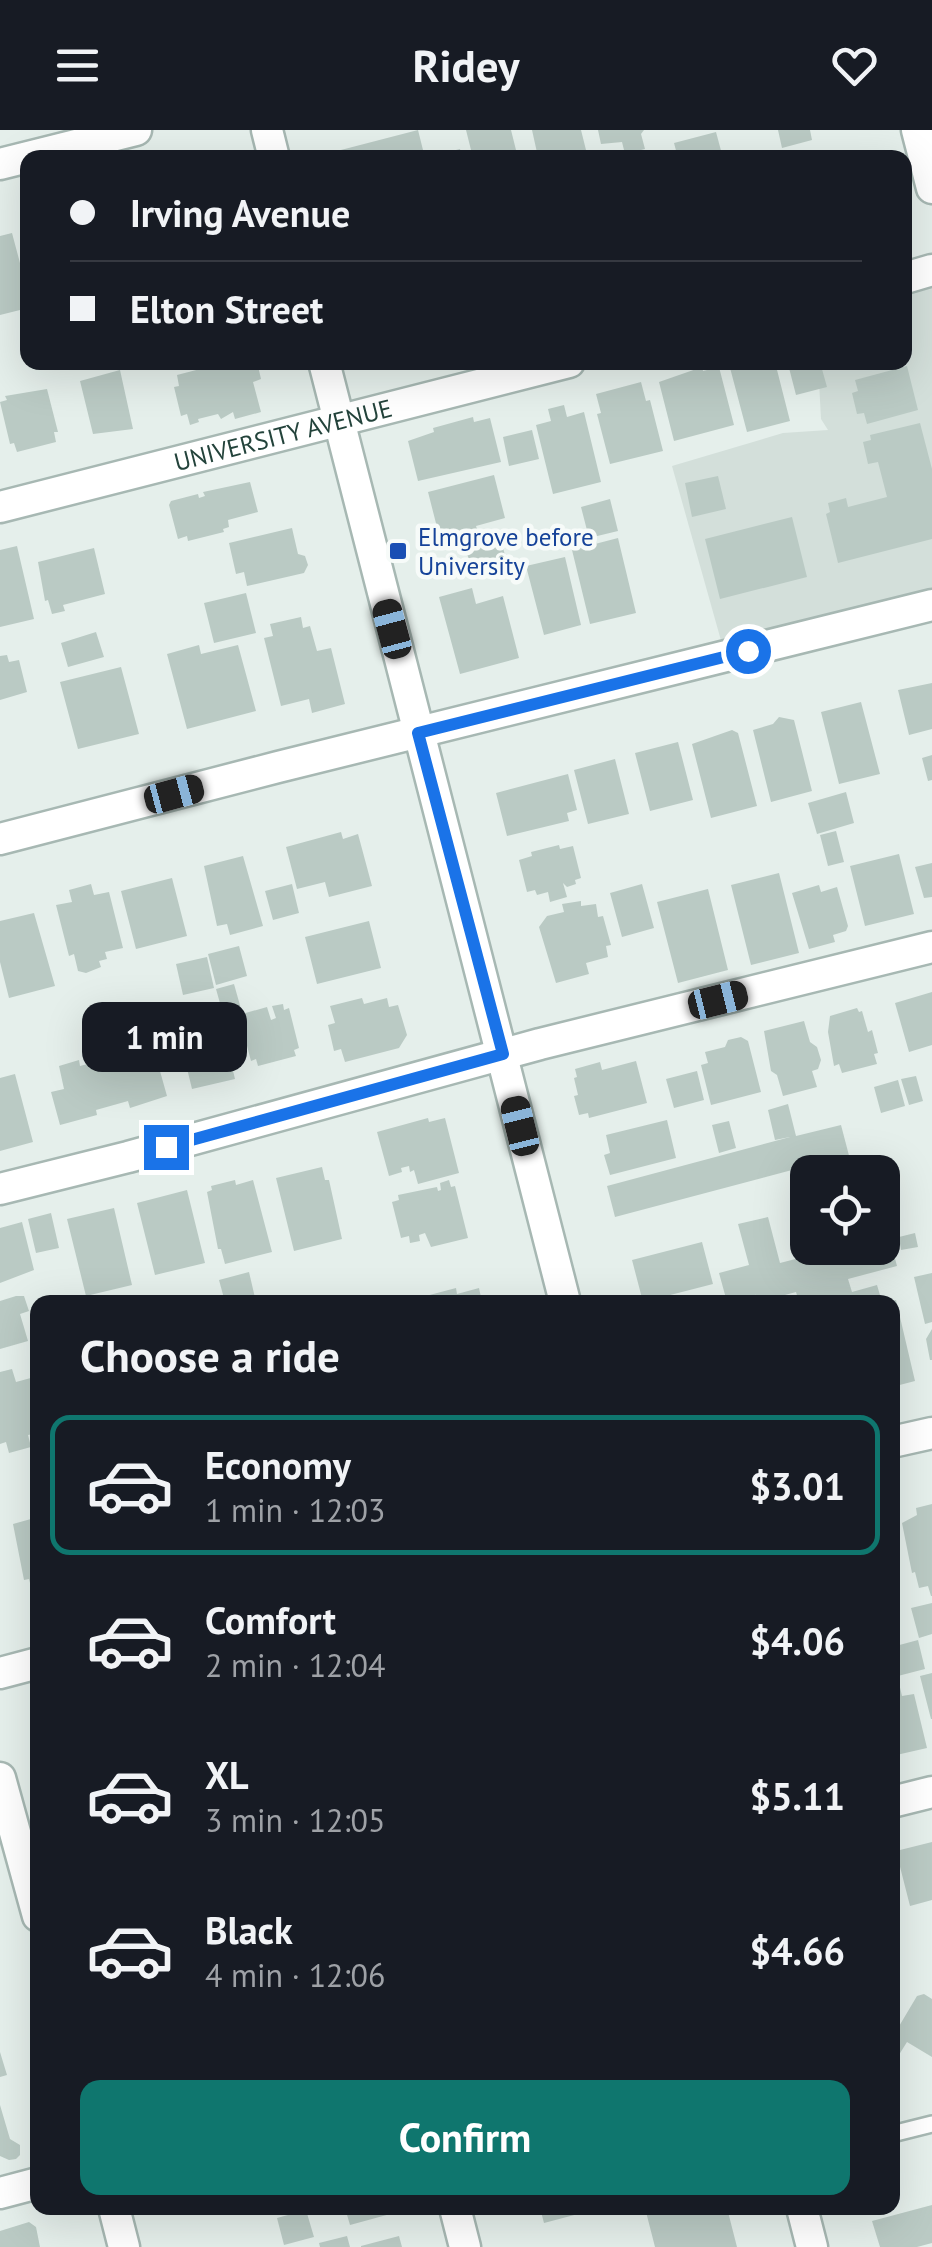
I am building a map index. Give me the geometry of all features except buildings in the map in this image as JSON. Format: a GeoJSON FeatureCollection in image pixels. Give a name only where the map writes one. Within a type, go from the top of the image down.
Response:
{"type":"FeatureCollection","features":[{"type":"Feature","properties":{"kind":"street"},"geometry":{"type":"LineString","coordinates":[[56,150],[136,130]]}},
{"type":"Feature","properties":{"kind":"street"},"geometry":{"type":"LineString","coordinates":[[917,130],[932,188]]}},
{"type":"Feature","properties":{"kind":"street"},"geometry":{"type":"LineString","coordinates":[[326,370],[562,1295]]}},
{"type":"Feature","properties":{"kind":"street","name":"UNIVERSITY AVENUE"},"geometry":{"type":"LineString","coordinates":[[0,506],[536,370]]}},
{"type":"Feature","properties":{"kind":"street"},"geometry":{"type":"LineString","coordinates":[[0,840],[932,605]]}},
{"type":"Feature","properties":{"kind":"street"},"geometry":{"type":"LineString","coordinates":[[0,1189],[128,1158],[503,1054],[932,948]]}},
{"type":"Feature","properties":{"kind":"street"},"geometry":{"type":"LineString","coordinates":[[900,1440],[932,1433]]}},
{"type":"Feature","properties":{"kind":"street"},"geometry":{"type":"LineString","coordinates":[[0,1673],[30,1665]]}},
{"type":"Feature","properties":{"kind":"street"},"geometry":{"type":"LineString","coordinates":[[0,1778],[30,1887]]}},
{"type":"Feature","properties":{"kind":"street"},"geometry":{"type":"LineString","coordinates":[[900,1800],[932,1792]]}},
{"type":"Feature","properties":{"kind":"street"},"geometry":{"type":"LineString","coordinates":[[0,2193],[30,2185]]}},
{"type":"Feature","properties":{"kind":"street"},"geometry":{"type":"LineString","coordinates":[[116,2215],[124,2247]]}},
{"type":"Feature","properties":{"kind":"street"},"geometry":{"type":"LineString","coordinates":[[457,2215],[465,2247]]}},
{"type":"Feature","properties":{"kind":"street"},"geometry":{"type":"LineString","coordinates":[[804,2215],[812,2247]]}},
{"type":"Feature","properties":{"kind":"lane"},"geometry":{"type":"LineString","coordinates":[[900,2132],[932,2124]]}},
{"type":"Feature","properties":{"kind":"shaded area"},"geometry":{"type":"Polygon","coordinates":[[[932,277],[932,619],[744,670],[729,669],[672,466],[783,433],[828,430],[821,419],[818,370],[912,370],[912,282],[932,277]]]}},
{"type":"Feature","properties":{"kind":"place","name":"Elmgrove before University"},"geometry":{"type":"Point","coordinates":[398,551]}},
{"type":"Feature","properties":{"kind":"route"},"geometry":{"type":"LineString","coordinates":[[166,1147],[503,1054],[418,733],[748,651]]}}]}
